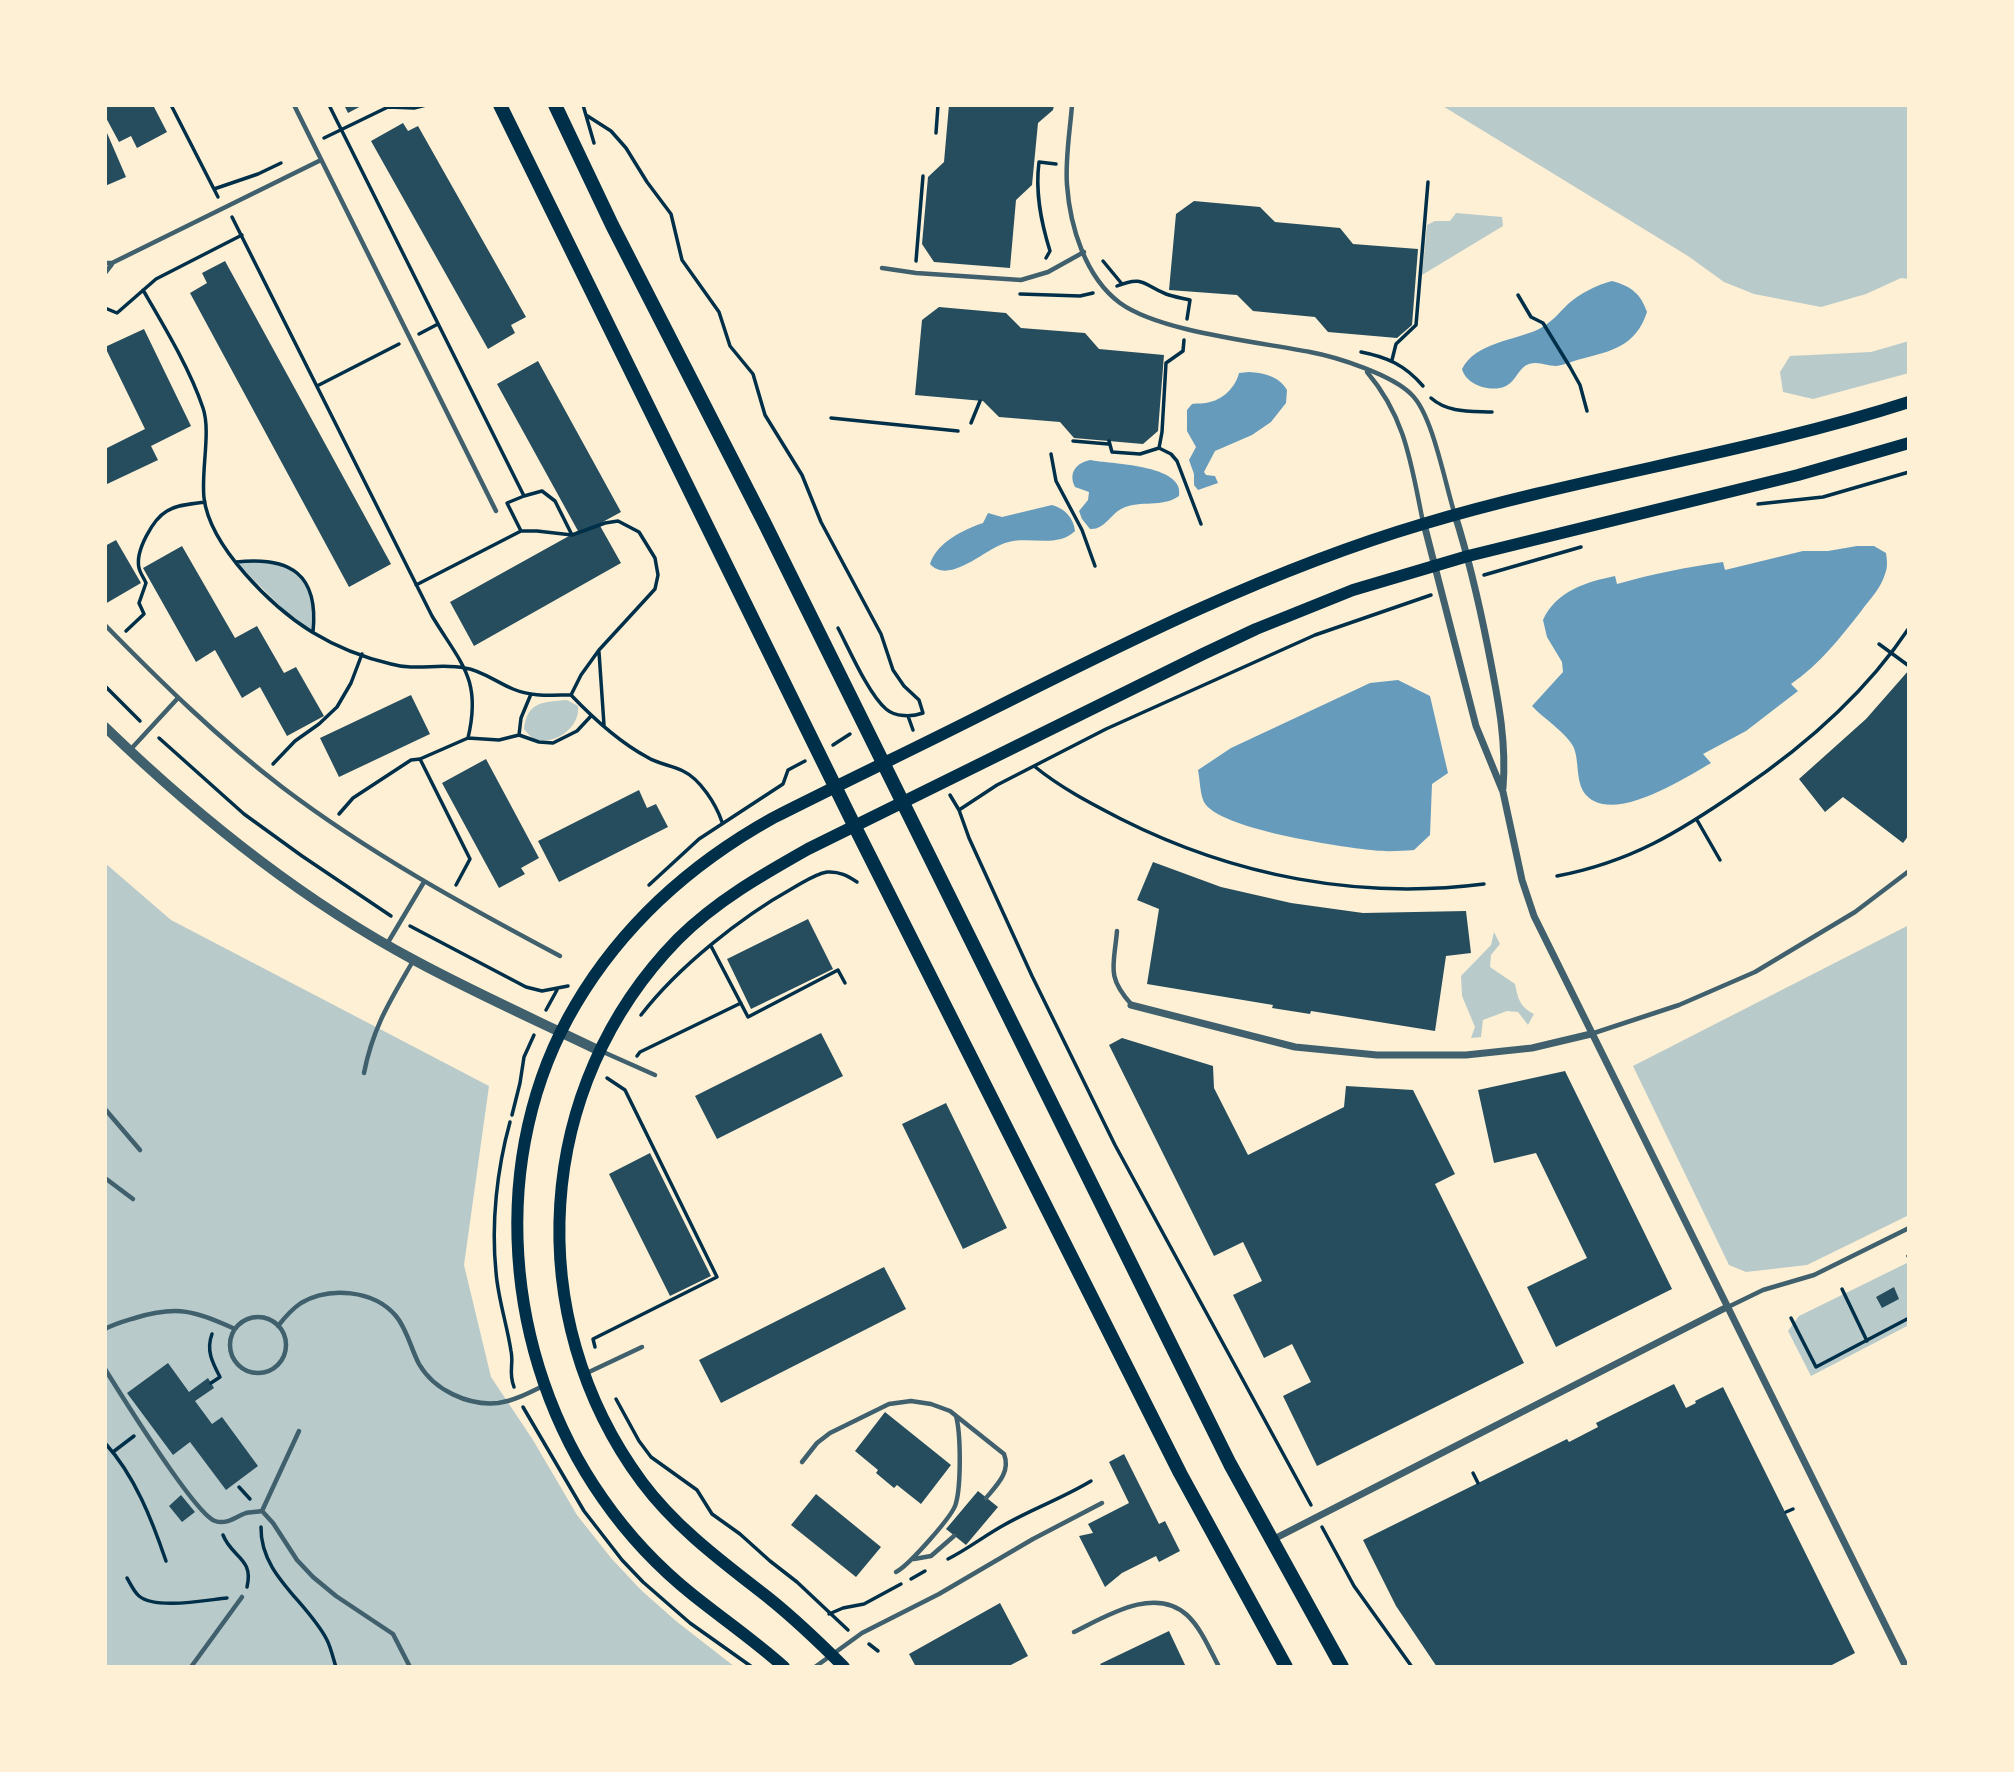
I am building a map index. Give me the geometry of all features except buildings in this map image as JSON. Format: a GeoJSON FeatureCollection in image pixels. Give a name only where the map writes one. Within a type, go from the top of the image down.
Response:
{"type":"FeatureCollection","features":[{"type":"Feature","properties":{"kind":"main road"},"geometry":{"type":"LineString","coordinates":[[500,105],[854,825],[1180,1473],[1286,1667]]}},
{"type":"Feature","properties":{"kind":"main road"},"geometry":{"type":"LineString","coordinates":[[555,105],[611,225],[758,511],[1230,1464],[1342,1667]]}},
{"type":"Feature","properties":{"kind":"main road"},"geometry":{"type":"LineString","coordinates":[[784,1667],[681,1585],[632,1537],[601,1497],[575,1455],[544,1386],[534,1356],[523,1302],[517,1229],[523,1157],[534,1107],[547,1067],[576,1003],[603,963],[655,903],[726,845],[792,808],[1233,593],[1320,559],[1455,515],[1656,465],[1750,446],[1909,402]]}},
{"type":"Feature","properties":{"kind":"main road"},"geometry":{"type":"LineString","coordinates":[[844,1667],[788,1614],[686,1532],[661,1506],[617,1444],[599,1412],[583,1374],[564,1300],[558,1225],[562,1175],[585,1086],[618,1018],[645,978],[690,928],[756,879],[854,825],[1256,629],[1353,590],[1434,565],[1797,475],[1909,443]]}},
{"type":"Feature","properties":{"kind":"street"},"geometry":{"type":"LineString","coordinates":[[1455,515],[1468,556],[1504,733],[1503,792]]}},
{"type":"Feature","properties":{"kind":"street"},"geometry":{"type":"LineString","coordinates":[[1424,524],[1476,726],[1503,792],[1521,880],[1534,916],[1906,1667]]}},
{"type":"Feature","properties":{"kind":"street"},"geometry":{"type":"LineString","coordinates":[[105,727],[185,800],[267,864],[387,944],[413,960],[600,1051]]}},
{"type":"Feature","properties":{"kind":"street"},"geometry":{"type":"LineString","coordinates":[[1132,1005],[1171,1017],[1295,1046],[1377,1055],[1466,1055],[1532,1048],[1591,1034]]}},
{"type":"Feature","properties":{"kind":"street"},"geometry":{"type":"LineString","coordinates":[[1272,1540],[1727,1307]]}},
{"type":"Feature","properties":{"kind":"lane"},"geometry":{"type":"LineString","coordinates":[[294,105],[496,511]]}},
{"type":"Feature","properties":{"kind":"lane"},"geometry":{"type":"LineString","coordinates":[[1072,105],[1067,165],[1071,214],[1084,252],[1098,281],[1112,296],[1129,309],[1149,317],[1185,328],[1331,357],[1398,384],[1417,401],[1433,437],[1455,515]]}},
{"type":"Feature","properties":{"kind":"lane"},"geometry":{"type":"LineString","coordinates":[[105,264],[113,263],[321,160]]}},
{"type":"Feature","properties":{"kind":"lane"},"geometry":{"type":"LineString","coordinates":[[882,268],[1015,280],[1048,272],[1084,252]]}},
{"type":"Feature","properties":{"kind":"lane"},"geometry":{"type":"LineString","coordinates":[[105,273],[113,263]]}},
{"type":"Feature","properties":{"kind":"lane"},"geometry":{"type":"LineString","coordinates":[[1367,371],[1386,395],[1400,422],[1424,524]]}},
{"type":"Feature","properties":{"kind":"lane"},"geometry":{"type":"LineString","coordinates":[[105,625],[178,698],[265,773],[332,822],[424,882],[560,956]]}},
{"type":"Feature","properties":{"kind":"lane"},"geometry":{"type":"LineString","coordinates":[[129,751],[178,698]]}},
{"type":"Feature","properties":{"kind":"lane"},"geometry":{"type":"LineString","coordinates":[[1591,1034],[1679,1005],[1755,972],[1855,912],[1909,871]]}},
{"type":"Feature","properties":{"kind":"lane"},"geometry":{"type":"LineString","coordinates":[[387,944],[424,882]]}},
{"type":"Feature","properties":{"kind":"lane"},"geometry":{"type":"LineString","coordinates":[[1117,931],[1113,977],[1122,995],[1132,1005]]}},
{"type":"Feature","properties":{"kind":"lane"},"geometry":{"type":"LineString","coordinates":[[364,1073],[374,1034],[413,960]]}},
{"type":"Feature","properties":{"kind":"lane"},"geometry":{"type":"LineString","coordinates":[[600,1051],[655,1076]]}},
{"type":"Feature","properties":{"kind":"lane"},"geometry":{"type":"LineString","coordinates":[[105,1109],[140,1150]]}},
{"type":"Feature","properties":{"kind":"lane"},"geometry":{"type":"LineString","coordinates":[[105,1178],[133,1199]]}},
{"type":"Feature","properties":{"kind":"lane"},"geometry":{"type":"LineString","coordinates":[[1727,1307],[1763,1290],[1814,1275],[1909,1227]]}},
{"type":"Feature","properties":{"kind":"lane"},"geometry":{"type":"LineString","coordinates":[[278,1326],[288,1313],[303,1301],[349,1292],[382,1305],[396,1316],[420,1366],[444,1389],[462,1398],[480,1403],[499,1403],[544,1386]]}},
{"type":"Feature","properties":{"kind":"lane"},"geometry":{"type":"LineString","coordinates":[[105,1329],[158,1311],[178,1309],[235,1329]]}},
{"type":"Feature","properties":{"kind":"lane"},"geometry":{"type":"LineString","coordinates":[[255,1317],[266,1318],[278,1326],[286,1340],[284,1355],[276,1367],[259,1373],[243,1370],[234,1360],[230,1342],[235,1329],[242,1322],[255,1317]]}},
{"type":"Feature","properties":{"kind":"lane"},"geometry":{"type":"LineString","coordinates":[[583,1374],[642,1347]]}},
{"type":"Feature","properties":{"kind":"lane"},"geometry":{"type":"LineString","coordinates":[[105,1369],[143,1429],[193,1500],[209,1518],[223,1522],[246,1513],[262,1511]]}},
{"type":"Feature","properties":{"kind":"lane"},"geometry":{"type":"LineString","coordinates":[[802,1462],[823,1437],[889,1404],[911,1401],[932,1404],[956,1416],[1001,1450],[1006,1458],[1002,1477],[986,1498]]}},
{"type":"Feature","properties":{"kind":"lane"},"geometry":{"type":"LineString","coordinates":[[897,1572],[913,1559],[956,1505],[960,1432],[956,1416]]}},
{"type":"Feature","properties":{"kind":"lane"},"geometry":{"type":"LineString","coordinates":[[262,1511],[299,1432]]}},
{"type":"Feature","properties":{"kind":"lane"},"geometry":{"type":"LineString","coordinates":[[815,1667],[874,1627],[1102,1503]]}},
{"type":"Feature","properties":{"kind":"lane"},"geometry":{"type":"LineString","coordinates":[[262,1511],[297,1560],[313,1577],[336,1596],[393,1634],[410,1667]]}},
{"type":"Feature","properties":{"kind":"lane"},"geometry":{"type":"LineString","coordinates":[[913,1559],[932,1556],[954,1536]]}},
{"type":"Feature","properties":{"kind":"lane"},"geometry":{"type":"LineString","coordinates":[[191,1667],[242,1597]]}},
{"type":"Feature","properties":{"kind":"lane"},"geometry":{"type":"LineString","coordinates":[[1073,1632],[1120,1610],[1141,1604],[1172,1606],[1189,1616],[1219,1667]]}},
{"type":"Feature","properties":{"kind":"path"},"geometry":{"type":"LineString","coordinates":[[171,105],[214,189],[242,235],[432,616],[466,667],[473,715],[468,738]]}},
{"type":"Feature","properties":{"kind":"path"},"geometry":{"type":"LineString","coordinates":[[317,386],[438,324],[329,105]]}},
{"type":"Feature","properties":{"kind":"path"},"geometry":{"type":"LineString","coordinates":[[214,189],[258,174],[389,106],[414,108],[426,105]]}},
{"type":"Feature","properties":{"kind":"path"},"geometry":{"type":"LineString","coordinates":[[583,105],[586,115],[611,131],[626,148],[647,183],[671,214],[682,260],[719,312],[730,346],[753,374],[765,415],[802,475],[821,522],[881,634],[893,670],[904,686],[919,700],[923,713],[908,716],[922,745]]}},
{"type":"Feature","properties":{"kind":"path"},"geometry":{"type":"LineString","coordinates":[[936,133],[938,105]]}},
{"type":"Feature","properties":{"kind":"path"},"geometry":{"type":"LineString","coordinates":[[1067,165],[1039,162],[1040,213],[1050,251],[1045,260],[1057,296],[1087,295]]}},
{"type":"Feature","properties":{"kind":"path"},"geometry":{"type":"LineString","coordinates":[[916,260],[923,176]]}},
{"type":"Feature","properties":{"kind":"path"},"geometry":{"type":"LineString","coordinates":[[1428,182],[1416,325],[1396,344],[1392,360],[1408,370],[1439,404],[1454,410],[1492,412]]}},
{"type":"Feature","properties":{"kind":"path"},"geometry":{"type":"LineString","coordinates":[[105,308],[117,313],[169,271],[242,235]]}},
{"type":"Feature","properties":{"kind":"path"},"geometry":{"type":"LineString","coordinates":[[1100,257],[1122,284]]}},
{"type":"Feature","properties":{"kind":"path"},"geometry":{"type":"LineString","coordinates":[[1136,281],[1149,283],[1169,295],[1190,300],[1188,314]]}},
{"type":"Feature","properties":{"kind":"path"},"geometry":{"type":"LineString","coordinates":[[143,290],[172,341],[204,409],[205,502],[217,533],[236,562],[282,608],[313,632],[362,654],[404,667],[466,667],[513,689],[531,694],[571,695],[604,726],[648,758],[687,772],[707,794],[722,822],[783,783],[792,808]]}},
{"type":"Feature","properties":{"kind":"path"},"geometry":{"type":"LineString","coordinates":[[1518,295],[1531,317],[1543,323],[1570,367],[1580,385],[1587,411]]}},
{"type":"Feature","properties":{"kind":"path"},"geometry":{"type":"LineString","coordinates":[[1159,448],[1166,363]]}},
{"type":"Feature","properties":{"kind":"path"},"geometry":{"type":"LineString","coordinates":[[971,423],[980,401]]}},
{"type":"Feature","properties":{"kind":"path"},"geometry":{"type":"LineString","coordinates":[[831,418],[958,431]]}},
{"type":"Feature","properties":{"kind":"path"},"geometry":{"type":"LineString","coordinates":[[1073,441],[1108,442],[1112,452],[1130,455],[1159,448],[1171,454],[1177,461],[1201,524]]}},
{"type":"Feature","properties":{"kind":"path"},"geometry":{"type":"LineString","coordinates":[[1052,454],[1056,481],[1082,530],[1095,566]]}},
{"type":"Feature","properties":{"kind":"path"},"geometry":{"type":"LineString","coordinates":[[1746,505],[1823,497],[1909,472]]}},
{"type":"Feature","properties":{"kind":"path"},"geometry":{"type":"LineString","coordinates":[[524,496],[542,491],[552,497],[572,535]]}},
{"type":"Feature","properties":{"kind":"path"},"geometry":{"type":"LineString","coordinates":[[118,638],[144,614],[139,603],[146,583],[139,567],[138,553],[150,530],[166,511],[205,502]]}},
{"type":"Feature","properties":{"kind":"path"},"geometry":{"type":"LineString","coordinates":[[521,531],[563,536],[618,521],[639,532],[655,558],[658,575],[655,589],[599,650],[571,695]]}},
{"type":"Feature","properties":{"kind":"path"},"geometry":{"type":"LineString","coordinates":[[1507,568],[1592,544]]}},
{"type":"Feature","properties":{"kind":"path"},"geometry":{"type":"LineString","coordinates":[[236,562],[273,561],[296,571],[310,590],[315,615],[313,632]]}},
{"type":"Feature","properties":{"kind":"path"},"geometry":{"type":"LineString","coordinates":[[959,810],[997,785],[1107,729],[1315,635],[1414,602]]}},
{"type":"Feature","properties":{"kind":"path"},"geometry":{"type":"LineString","coordinates":[[1557,876],[1594,868],[1635,854],[1696,820],[1808,741],[1845,705],[1909,628]]}},
{"type":"Feature","properties":{"kind":"path"},"geometry":{"type":"LineString","coordinates":[[1879,644],[1909,666]]}},
{"type":"Feature","properties":{"kind":"path"},"geometry":{"type":"LineString","coordinates":[[599,650],[604,726]]}},
{"type":"Feature","properties":{"kind":"path"},"geometry":{"type":"LineString","coordinates":[[265,773],[286,748],[337,707],[351,683],[362,654]]}},
{"type":"Feature","properties":{"kind":"path"},"geometry":{"type":"LineString","coordinates":[[105,686],[178,757],[244,814],[385,913],[526,987],[542,991],[557,990]]}},
{"type":"Feature","properties":{"kind":"path"},"geometry":{"type":"LineString","coordinates":[[519,735],[521,718],[531,694]]}},
{"type":"Feature","properties":{"kind":"path"},"geometry":{"type":"LineString","coordinates":[[332,822],[353,799],[411,760],[420,759],[468,738],[499,740],[519,735],[539,742],[553,743],[576,731],[591,715]]}},
{"type":"Feature","properties":{"kind":"path"},"geometry":{"type":"LineString","coordinates":[[420,759],[470,859],[450,897]]}},
{"type":"Feature","properties":{"kind":"path"},"geometry":{"type":"LineString","coordinates":[[1034,766],[1072,793],[1142,830],[1262,873],[1346,887],[1388,890],[1484,884]]}},
{"type":"Feature","properties":{"kind":"path"},"geometry":{"type":"LineString","coordinates":[[943,783],[959,810],[973,848],[1115,1145],[1306,1493]]}},
{"type":"Feature","properties":{"kind":"path"},"geometry":{"type":"LineString","coordinates":[[1696,820],[1720,860]]}},
{"type":"Feature","properties":{"kind":"path"},"geometry":{"type":"LineString","coordinates":[[635,1023],[671,981],[749,915],[817,874],[835,872],[857,882]]}},
{"type":"Feature","properties":{"kind":"path"},"geometry":{"type":"LineString","coordinates":[[712,946],[748,1017],[838,970],[845,983]]}},
{"type":"Feature","properties":{"kind":"path"},"geometry":{"type":"LineString","coordinates":[[625,1090],[632,1065],[640,1052],[741,1003]]}},
{"type":"Feature","properties":{"kind":"path"},"geometry":{"type":"LineString","coordinates":[[524,1057],[547,1067]]}},
{"type":"Feature","properties":{"kind":"path"},"geometry":{"type":"LineString","coordinates":[[585,1086],[601,1093],[607,1078],[625,1090],[716,1277],[593,1339],[601,1367],[627,1421],[651,1457],[697,1490],[712,1514],[740,1534],[829,1614],[864,1604],[926,1570]]}},
{"type":"Feature","properties":{"kind":"path"},"geometry":{"type":"LineString","coordinates":[[1842,1289],[1867,1341]]}},
{"type":"Feature","properties":{"kind":"path"},"geometry":{"type":"LineString","coordinates":[[1791,1318],[1816,1367],[1909,1318]]}},
{"type":"Feature","properties":{"kind":"path"},"geometry":{"type":"LineString","coordinates":[[211,1383],[220,1377],[208,1345],[217,1321]]}},
{"type":"Feature","properties":{"kind":"path"},"geometry":{"type":"LineString","coordinates":[[113,1452],[143,1429]]}},
{"type":"Feature","properties":{"kind":"path"},"geometry":{"type":"LineString","coordinates":[[105,1443],[143,1503],[166,1561]]}},
{"type":"Feature","properties":{"kind":"path"},"geometry":{"type":"LineString","coordinates":[[1474,1473],[1478,1483]]}},
{"type":"Feature","properties":{"kind":"path"},"geometry":{"type":"LineString","coordinates":[[938,1564],[972,1547],[1001,1527],[1091,1481]]}},
{"type":"Feature","properties":{"kind":"path"},"geometry":{"type":"LineString","coordinates":[[1786,1512],[1793,1509]]}},
{"type":"Feature","properties":{"kind":"path"},"geometry":{"type":"LineString","coordinates":[[262,1511],[261,1543],[264,1554],[328,1642],[336,1667]]}},
{"type":"Feature","properties":{"kind":"path"},"geometry":{"type":"LineString","coordinates":[[127,1578],[139,1597],[154,1602],[242,1597],[247,1587],[249,1571],[246,1563],[225,1542],[223,1522]]}},
{"type":"Feature","properties":{"kind":"path"},"geometry":{"type":"LineString","coordinates":[[1328,1538],[1354,1586],[1412,1667]]}},
{"type":"Feature","properties":{"kind":"shaded area"},"geometry":{"type":"Polygon","coordinates":[[[1441,105],[1909,105],[1909,279],[1901,278],[1866,294],[1821,307],[1754,294],[1724,282],[1688,256],[1441,105]]]}},
{"type":"Feature","properties":{"kind":"shaded area"},"geometry":{"type":"Polygon","coordinates":[[[1456,213],[1502,217],[1503,226],[1422,275],[1427,225],[1435,221],[1450,221],[1456,213]]]}},
{"type":"Feature","properties":{"kind":"shaded area"},"geometry":{"type":"Polygon","coordinates":[[[1909,341],[1909,373],[1813,399],[1783,392],[1780,372],[1790,356],[1871,352],[1909,341]]]}},
{"type":"Feature","properties":{"kind":"shaded area"},"geometry":{"type":"Polygon","coordinates":[[[257,560],[282,564],[301,577],[312,603],[313,632],[282,608],[236,562],[257,560]]]}},
{"type":"Feature","properties":{"kind":"shaded area"},"geometry":{"type":"Polygon","coordinates":[[[567,700],[578,706],[578,714],[564,734],[557,738],[541,740],[532,737],[524,729],[533,708],[544,703],[567,700]]]}},
{"type":"Feature","properties":{"kind":"shaded area"},"geometry":{"type":"Polygon","coordinates":[[[105,863],[171,920],[489,1086],[464,1265],[491,1377],[533,1440],[577,1515],[611,1558],[676,1621],[735,1667],[105,1667],[105,863]]]}},
{"type":"Feature","properties":{"kind":"shaded area"},"geometry":{"type":"Polygon","coordinates":[[[1909,925],[1909,1215],[1807,1265],[1746,1272],[1729,1265],[1633,1066],[1909,925]]]}},
{"type":"Feature","properties":{"kind":"shaded area"},"geometry":{"type":"Polygon","coordinates":[[[1494,932],[1500,944],[1491,955],[1490,967],[1515,984],[1520,1002],[1534,1014],[1528,1025],[1518,1012],[1507,1011],[1483,1020],[1481,1037],[1471,1038],[1475,1027],[1462,996],[1461,976],[1491,945],[1494,932]]]}},
{"type":"Feature","properties":{"kind":"shaded area"},"geometry":{"type":"Polygon","coordinates":[[[1909,1262],[1909,1325],[1811,1376],[1788,1331],[1799,1316],[1909,1262]]]}},
{"type":"Feature","properties":{"kind":"water"},"geometry":{"type":"Polygon","coordinates":[[[1612,281],[1625,285],[1634,292],[1642,300],[1647,312],[1636,333],[1622,345],[1559,365],[1529,364],[1509,384],[1500,388],[1480,386],[1464,375],[1462,369],[1476,353],[1496,343],[1539,329],[1578,296],[1612,281]]]}},
{"type":"Feature","properties":{"kind":"water"},"geometry":{"type":"Polygon","coordinates":[[[1239,373],[1266,374],[1280,381],[1287,390],[1286,403],[1271,422],[1252,435],[1215,451],[1204,472],[1206,475],[1215,476],[1218,483],[1198,490],[1194,485],[1194,474],[1189,460],[1196,447],[1187,431],[1187,410],[1192,404],[1208,403],[1225,395],[1239,373]]]}},
{"type":"Feature","properties":{"kind":"water"},"geometry":{"type":"Polygon","coordinates":[[[1090,460],[1159,472],[1171,477],[1178,485],[1179,496],[1165,502],[1123,508],[1100,527],[1090,529],[1079,511],[1088,500],[1089,492],[1075,487],[1072,477],[1077,466],[1090,460]]]}},
{"type":"Feature","properties":{"kind":"water"},"geometry":{"type":"Polygon","coordinates":[[[1052,505],[1064,511],[1073,522],[1075,531],[1068,536],[1051,541],[1023,540],[1005,543],[967,564],[947,571],[930,564],[938,549],[959,533],[983,523],[988,513],[1002,517],[1052,505]]]}},
{"type":"Feature","properties":{"kind":"water"},"geometry":{"type":"Polygon","coordinates":[[[1874,546],[1886,553],[1887,566],[1883,579],[1846,631],[1811,668],[1791,684],[1798,691],[1746,731],[1703,754],[1711,763],[1646,797],[1609,805],[1594,801],[1583,791],[1579,781],[1576,753],[1571,743],[1532,706],[1563,672],[1562,662],[1547,637],[1543,620],[1556,602],[1573,589],[1615,576],[1617,584],[1710,564],[1723,562],[1725,570],[1803,551],[1828,551],[1874,546]]]}},
{"type":"Feature","properties":{"kind":"water"},"geometry":{"type":"Polygon","coordinates":[[[1398,680],[1430,696],[1448,773],[1432,784],[1430,835],[1414,850],[1376,851],[1282,835],[1232,820],[1214,812],[1204,802],[1198,770],[1231,748],[1370,683],[1398,680]]]}}]}
